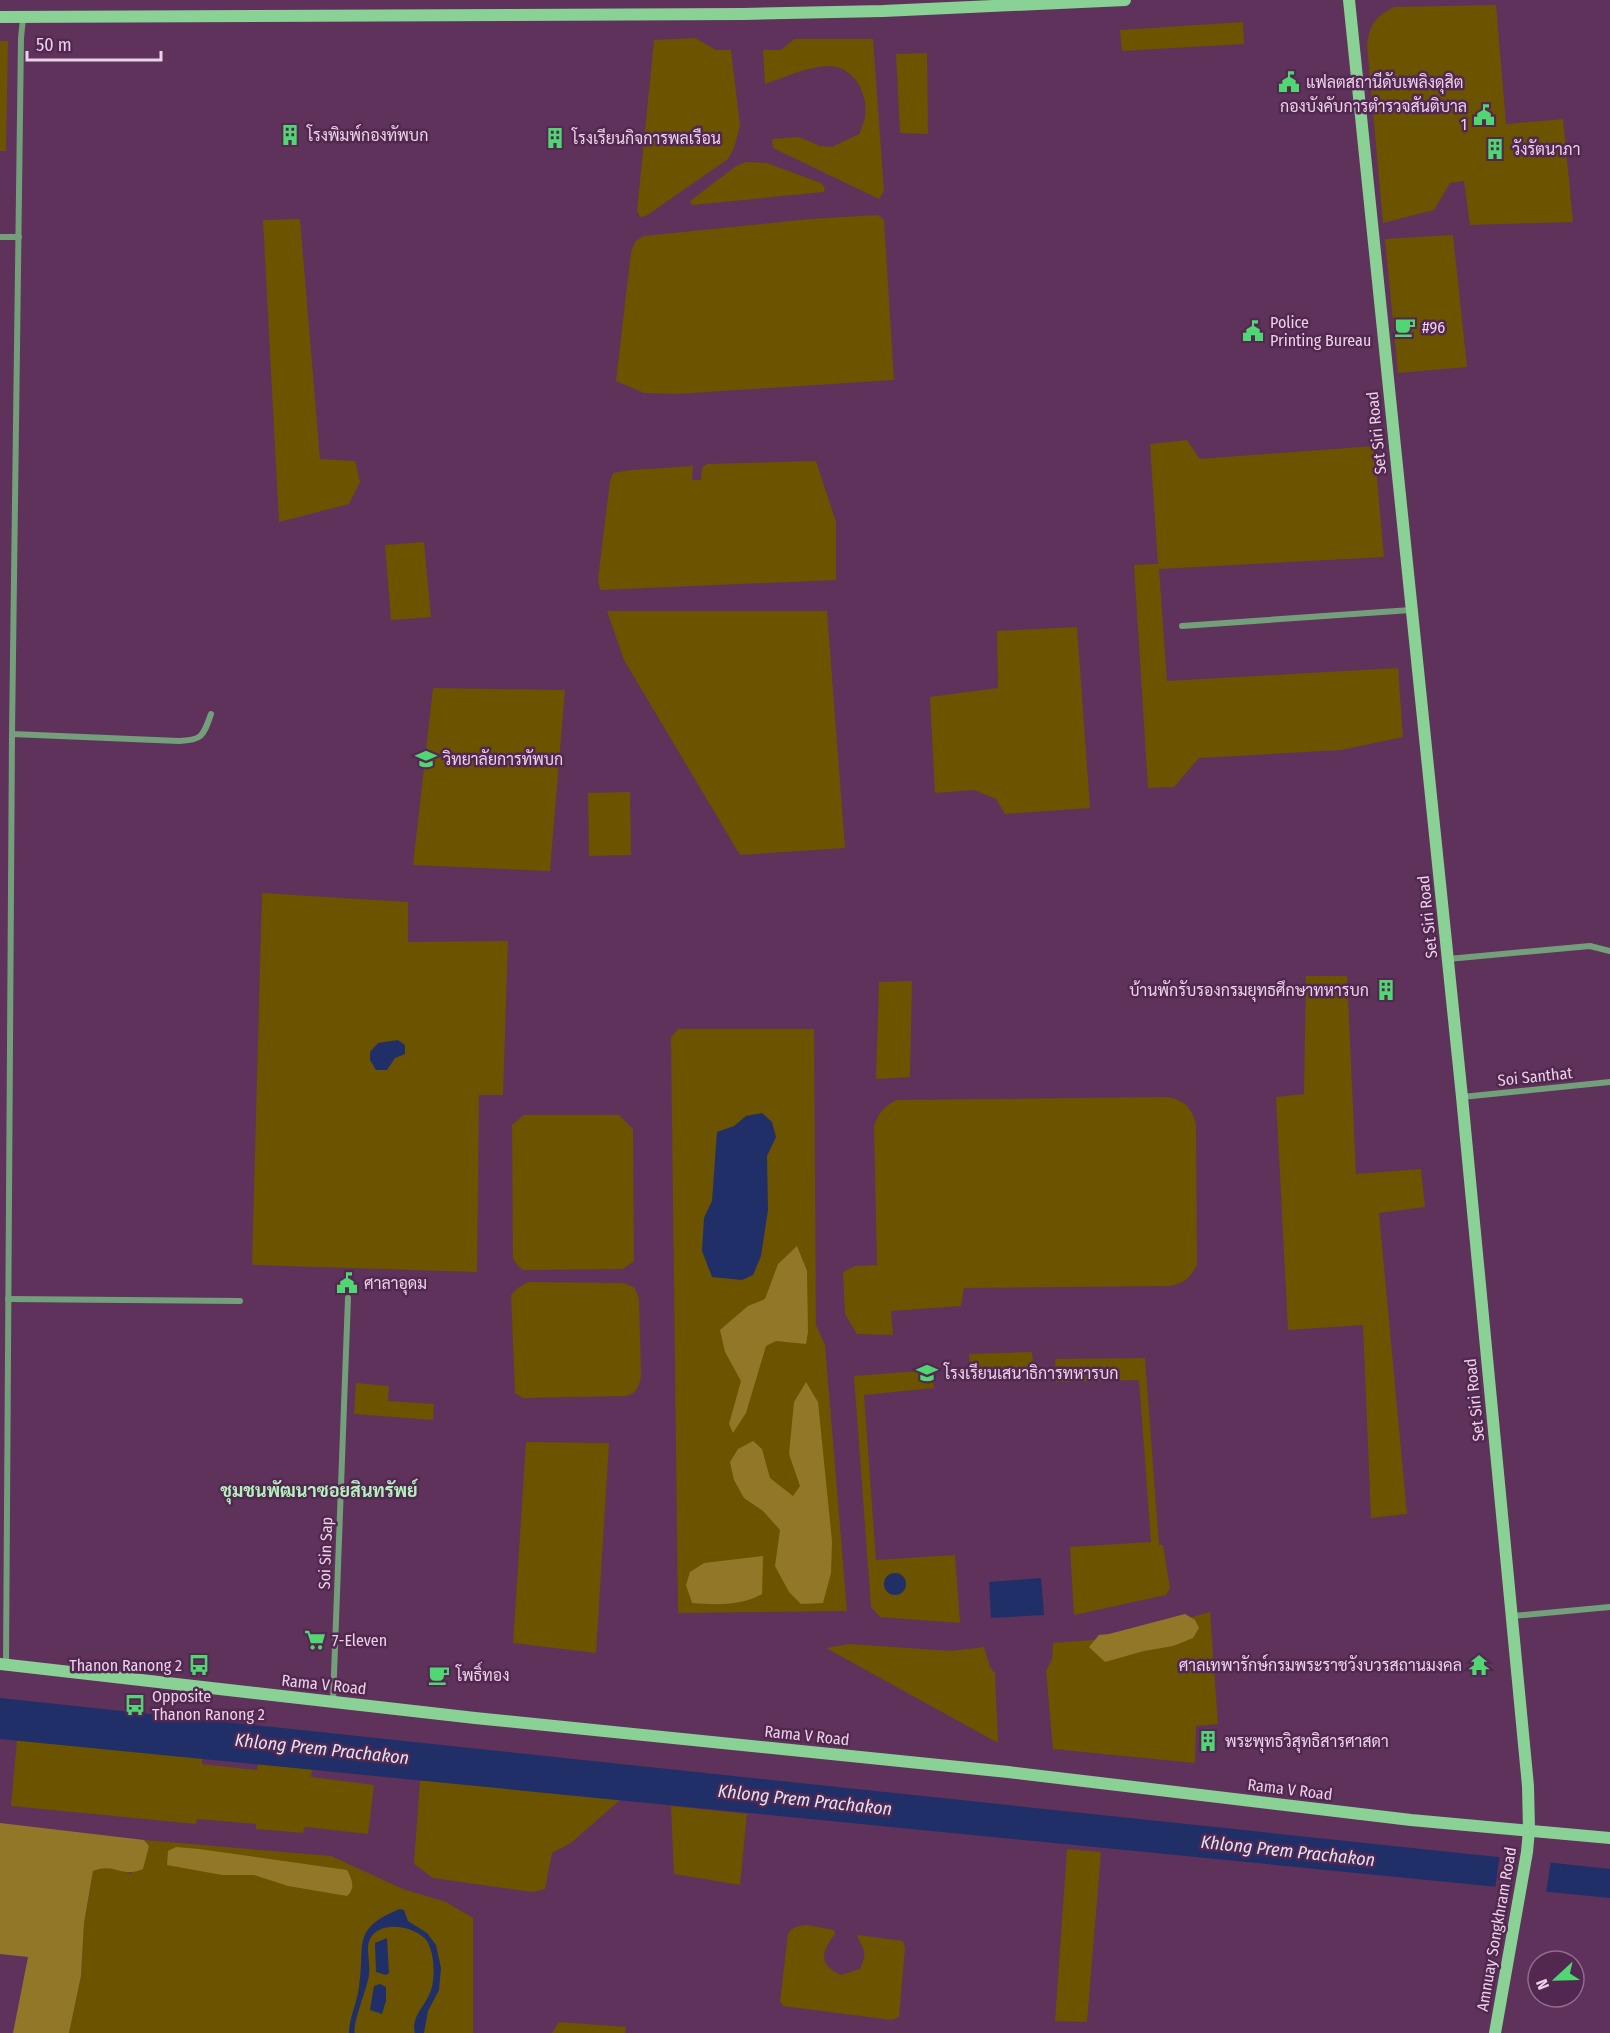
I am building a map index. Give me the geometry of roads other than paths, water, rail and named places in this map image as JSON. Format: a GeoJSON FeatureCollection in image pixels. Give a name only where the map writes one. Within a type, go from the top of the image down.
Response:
{"type":"FeatureCollection","features":[{"type":"Feature","properties":{"kind":"street"},"geometry":{"type":"LineString","coordinates":[[0,17],[744,14],[883,11],[1125,0]]}},
{"type":"Feature","properties":{"kind":"street","name":"Set Siri Road"},"geometry":{"type":"LineString","coordinates":[[1349,0],[1462,1097],[1513,1616],[1528,1786],[1529,1830]]}},
{"type":"Feature","properties":{"kind":"street"},"geometry":{"type":"LineString","coordinates":[[3,1664],[12,734],[23,17]]}},
{"type":"Feature","properties":{"kind":"street"},"geometry":{"type":"LineString","coordinates":[[0,237],[19,237]]}},
{"type":"Feature","properties":{"kind":"street"},"geometry":{"type":"LineString","coordinates":[[1182,626],[1411,610]]}},
{"type":"Feature","properties":{"kind":"street"},"geometry":{"type":"LineString","coordinates":[[12,734],[197,740],[202,737],[211,714]]}},
{"type":"Feature","properties":{"kind":"street"},"geometry":{"type":"LineString","coordinates":[[1448,959],[1590,946],[1610,951]]}},
{"type":"Feature","properties":{"kind":"street","name":"Soi Santhat"},"geometry":{"type":"LineString","coordinates":[[1462,1097],[1610,1082]]}},
{"type":"Feature","properties":{"kind":"street"},"geometry":{"type":"LineString","coordinates":[[0,1278],[8,1278]]}},
{"type":"Feature","properties":{"kind":"street","name":"Soi Sin Sap"},"geometry":{"type":"LineString","coordinates":[[333,1701],[348,1298]]}},
{"type":"Feature","properties":{"kind":"street"},"geometry":{"type":"LineString","coordinates":[[8,1299],[240,1301]]}},
{"type":"Feature","properties":{"kind":"street"},"geometry":{"type":"LineString","coordinates":[[1513,1616],[1610,1607]]}},
{"type":"Feature","properties":{"kind":"street","name":"Rama V Road"},"geometry":{"type":"LineString","coordinates":[[3,1664],[1014,1773],[1411,1820],[1610,1838]]}},
{"type":"Feature","properties":{"kind":"street","name":"Amnuay Songkhram Road"},"geometry":{"type":"LineString","coordinates":[[1495,2033],[1529,1830]]}},
{"type":"Feature","properties":{"kind":"water"},"geometry":{"type":"Polygon","coordinates":[[[398,1040],[405,1045],[405,1054],[395,1058],[387,1070],[376,1070],[370,1060],[370,1052],[378,1043],[398,1040]]]}},
{"type":"Feature","properties":{"kind":"water"},"geometry":{"type":"Polygon","coordinates":[[[762,1113],[772,1122],[776,1137],[767,1156],[768,1210],[761,1256],[753,1275],[742,1280],[712,1277],[702,1251],[704,1218],[712,1201],[717,1132],[734,1126],[746,1116],[762,1113]]]}},
{"type":"Feature","properties":{"kind":"water"},"geometry":{"type":"Polygon","coordinates":[[[895,1573],[903,1576],[906,1584],[903,1592],[895,1595],[887,1592],[884,1584],[887,1576],[895,1573]]]}},
{"type":"Feature","properties":{"kind":"water"},"geometry":{"type":"Polygon","coordinates":[[[1041,1578],[1044,1615],[991,1618],[989,1582],[1041,1578]]]}},
{"type":"Feature","properties":{"kind":"water","name":"Khlong Prem Prachakon"},"geometry":{"type":"Polygon","coordinates":[[[0,1698],[1610,1869],[1610,1898],[0,1739],[0,1698]]]}},
{"type":"Feature","properties":{"kind":"water"},"geometry":{"type":"Polygon","coordinates":[[[400,1909],[404,1910],[408,1921],[427,1933],[436,1945],[441,1968],[439,1990],[428,2011],[424,2033],[415,2033],[414,2028],[418,2013],[431,1989],[434,1976],[432,1953],[422,1936],[407,1929],[390,1927],[375,1933],[370,1939],[368,1981],[355,2033],[349,2033],[359,1987],[363,1939],[373,1924],[400,1909]]]}},
{"type":"Feature","properties":{"kind":"water"},"geometry":{"type":"Polygon","coordinates":[[[387,1938],[389,1973],[386,1975],[376,1972],[375,1943],[387,1938]]]}},
{"type":"Feature","properties":{"kind":"water"},"geometry":{"type":"Polygon","coordinates":[[[380,1984],[386,1987],[386,2001],[382,2014],[370,2010],[374,1986],[380,1984]]]}},
{"type":"Feature","properties":{"kind":"place","name":"แฟลตสถานีดับเพลิงดุสิต"},"geometry":{"type":"Point","coordinates":[1289,82]}},
{"type":"Feature","properties":{"kind":"place","name":"กองบังคับการตำรวจสันติบาล 1"},"geometry":{"type":"Point","coordinates":[1484,115]}},
{"type":"Feature","properties":{"kind":"place","name":"โรงพิมพ์กองทัพบก"},"geometry":{"type":"Point","coordinates":[290,135]}},
{"type":"Feature","properties":{"kind":"place","name":"โรงเรียนกิจการพลเรือน"},"geometry":{"type":"Point","coordinates":[555,138]}},
{"type":"Feature","properties":{"kind":"place","name":"วังรัตนาภา"},"geometry":{"type":"Point","coordinates":[1495,149]}},
{"type":"Feature","properties":{"kind":"place","name":"#96"},"geometry":{"type":"Point","coordinates":[1405,327]}},
{"type":"Feature","properties":{"kind":"place","name":"Police Printing Bureau"},"geometry":{"type":"Point","coordinates":[1253,331]}},
{"type":"Feature","properties":{"kind":"place","name":"วิทยาลัยการทัพบก"},"geometry":{"type":"Point","coordinates":[426,759]}},
{"type":"Feature","properties":{"kind":"place","name":"บ้านพักรับรองกรมยุทธศึกษาทหารบก"},"geometry":{"type":"Point","coordinates":[1386,990]}},
{"type":"Feature","properties":{"kind":"place","name":"ศาลาอุดม"},"geometry":{"type":"Point","coordinates":[347,1283]}},
{"type":"Feature","properties":{"kind":"place","name":"โรงเรียนเสนาธิการทหารบก"},"geometry":{"type":"Point","coordinates":[927,1373]}},
{"type":"Feature","properties":{"kind":"place","name":"7-Eleven"},"geometry":{"type":"Point","coordinates":[315,1640]}},
{"type":"Feature","properties":{"kind":"place","name":"Thanon Ranong 2"},"geometry":{"type":"Point","coordinates":[199,1665]}},
{"type":"Feature","properties":{"kind":"place","name":"ศาลเทพารักษ์กรมพระราชวังบวรสถานมงคล"},"geometry":{"type":"Point","coordinates":[1479,1665]}},
{"type":"Feature","properties":{"kind":"place","name":"โพธิ์ทอง"},"geometry":{"type":"Point","coordinates":[439,1675]}},
{"type":"Feature","properties":{"kind":"place","name":"Opposite Thanon Ranong 2"},"geometry":{"type":"Point","coordinates":[135,1705]}},
{"type":"Feature","properties":{"kind":"place","name":"พระพุทธวิสุทธิสารศาสดา"},"geometry":{"type":"Point","coordinates":[1208,1741]}},
{"type":"Feature","properties":{"kind":"district","name":"ชุมชนพัฒนาซอยสินทรัพย์"},"geometry":{"type":"Point","coordinates":[319,1491]}}]}
